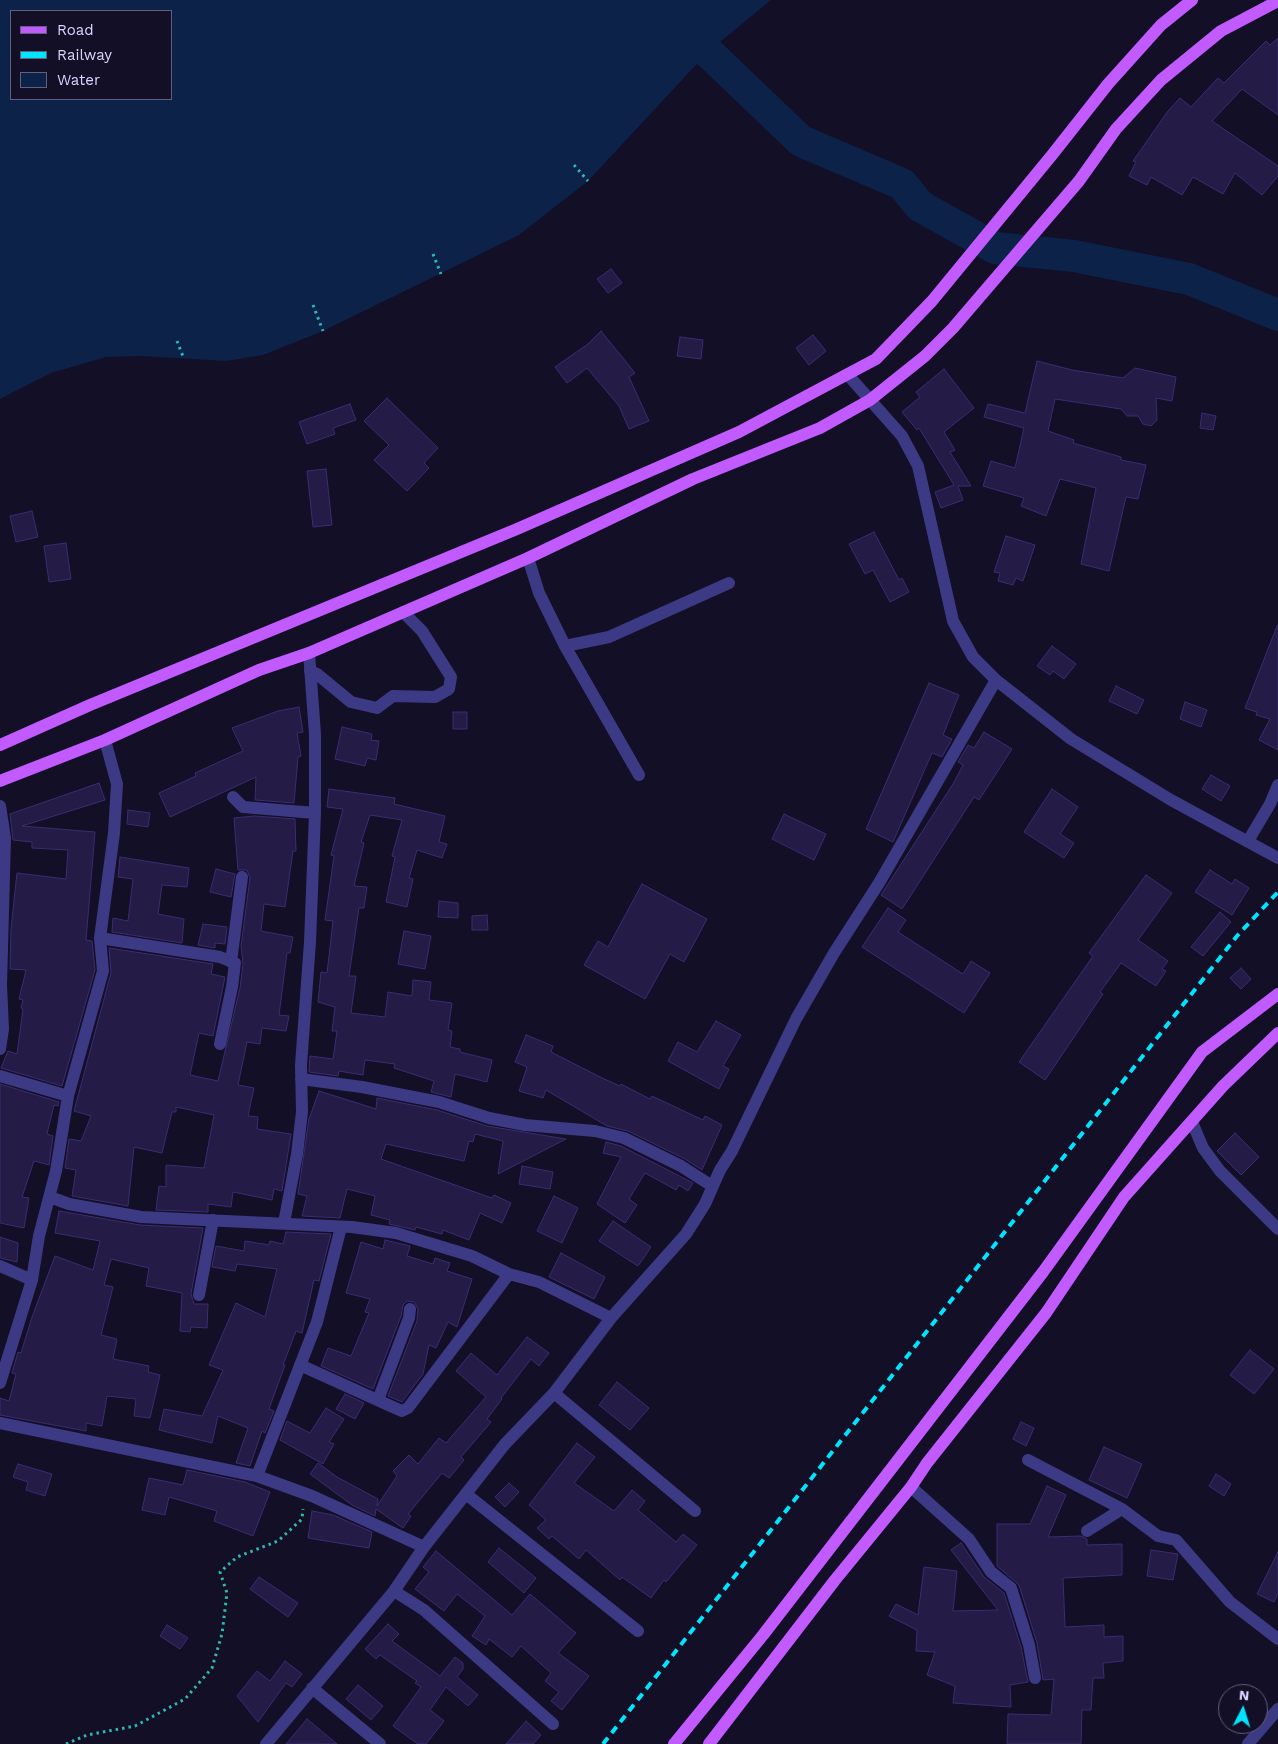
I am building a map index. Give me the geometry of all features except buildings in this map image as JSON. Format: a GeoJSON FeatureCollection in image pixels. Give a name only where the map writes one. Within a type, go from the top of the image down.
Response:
{"type":"FeatureCollection","features":[{"type":"Feature","properties":{"kind":"main road"},"geometry":{"type":"LineString","coordinates":[[0,745],[99,701],[517,530],[739,432],[876,359],[932,301],[1108,84],[1161,25],[1192,0]]}},
{"type":"Feature","properties":{"kind":"main road"},"geometry":{"type":"LineString","coordinates":[[0,781],[105,740],[259,670],[309,652],[528,558],[693,480],[820,428],[870,400],[925,356],[983,294],[1078,181],[1116,129],[1161,80],[1221,31],[1278,1]]}},
{"type":"Feature","properties":{"kind":"main road"},"geometry":{"type":"LineString","coordinates":[[674,1744],[763,1635],[1043,1272],[1202,1052],[1278,994]]}},
{"type":"Feature","properties":{"kind":"main road"},"geometry":{"type":"LineString","coordinates":[[709,1744],[835,1580],[911,1487],[927,1463],[1046,1313],[1124,1197],[1223,1086],[1278,1033]]}},
{"type":"Feature","properties":{"kind":"street"},"geometry":{"type":"LineString","coordinates":[[848,375],[902,436],[918,466],[953,621],[973,657],[996,680],[1071,739],[1171,800],[1278,858]]}},
{"type":"Feature","properties":{"kind":"street"},"geometry":{"type":"LineString","coordinates":[[528,558],[539,592],[565,646],[639,775]]}},
{"type":"Feature","properties":{"kind":"street"},"geometry":{"type":"LineString","coordinates":[[565,646],[609,637],[729,583]]}},
{"type":"Feature","properties":{"kind":"street"},"geometry":{"type":"LineString","coordinates":[[310,671],[318,674],[350,702],[377,708],[393,696],[435,697],[449,690],[451,677],[422,631],[403,612]]}},
{"type":"Feature","properties":{"kind":"street"},"geometry":{"type":"LineString","coordinates":[[284,1223],[297,1154],[302,1112],[301,1079],[316,813],[315,734],[309,652]]}},
{"type":"Feature","properties":{"kind":"street"},"geometry":{"type":"LineString","coordinates":[[266,1744],[394,1592],[424,1547],[505,1444],[554,1393],[611,1318],[686,1234],[705,1204],[712,1186],[796,1019],[834,953],[879,883],[996,680]]}},
{"type":"Feature","properties":{"kind":"street"},"geometry":{"type":"LineString","coordinates":[[0,1383],[32,1280],[39,1236],[50,1197],[62,1137],[68,1096],[102,971],[100,938],[114,833],[117,784],[105,740]]}},
{"type":"Feature","properties":{"kind":"street"},"geometry":{"type":"LineString","coordinates":[[1248,841],[1270,804],[1278,785]]}},
{"type":"Feature","properties":{"kind":"street"},"geometry":{"type":"LineString","coordinates":[[233,797],[244,807],[316,813]]}},
{"type":"Feature","properties":{"kind":"street"},"geometry":{"type":"LineString","coordinates":[[0,806],[5,838],[1,985],[3,1029],[0,1050]]}},
{"type":"Feature","properties":{"kind":"street"},"geometry":{"type":"LineString","coordinates":[[231,962],[242,877]]}},
{"type":"Feature","properties":{"kind":"street"},"geometry":{"type":"LineString","coordinates":[[100,938],[220,958],[234,963],[235,971],[220,1044]]}},
{"type":"Feature","properties":{"kind":"street"},"geometry":{"type":"LineString","coordinates":[[0,1076],[68,1096]]}},
{"type":"Feature","properties":{"kind":"street"},"geometry":{"type":"LineString","coordinates":[[301,1079],[362,1087],[440,1102],[489,1118],[525,1124],[595,1131],[624,1138],[680,1166],[712,1186]]}},
{"type":"Feature","properties":{"kind":"street"},"geometry":{"type":"LineString","coordinates":[[1192,1122],[1203,1148],[1220,1171],[1278,1229]]}},
{"type":"Feature","properties":{"kind":"street"},"geometry":{"type":"LineString","coordinates":[[50,1197],[70,1204],[141,1217],[284,1223],[396,1233],[472,1256],[509,1274],[539,1282],[611,1318]]}},
{"type":"Feature","properties":{"kind":"street"},"geometry":{"type":"LineString","coordinates":[[199,1295],[213,1220]]}},
{"type":"Feature","properties":{"kind":"street"},"geometry":{"type":"LineString","coordinates":[[257,1476],[317,1322],[341,1227]]}},
{"type":"Feature","properties":{"kind":"street"},"geometry":{"type":"LineString","coordinates":[[0,1266],[32,1280]]}},
{"type":"Feature","properties":{"kind":"street"},"geometry":{"type":"LineString","coordinates":[[300,1365],[402,1410],[408,1408],[509,1274]]}},
{"type":"Feature","properties":{"kind":"street"},"geometry":{"type":"LineString","coordinates":[[378,1400],[409,1318],[410,1310]]}},
{"type":"Feature","properties":{"kind":"street"},"geometry":{"type":"LineString","coordinates":[[554,1393],[695,1511]]}},
{"type":"Feature","properties":{"kind":"street"},"geometry":{"type":"LineString","coordinates":[[0,1423],[257,1476],[304,1493],[424,1547]]}},
{"type":"Feature","properties":{"kind":"street"},"geometry":{"type":"LineString","coordinates":[[1028,1460],[1122,1509],[1158,1536],[1176,1540],[1230,1602],[1278,1639]]}},
{"type":"Feature","properties":{"kind":"street"},"geometry":{"type":"LineString","coordinates":[[911,1487],[969,1539],[991,1572],[1011,1588],[1029,1645],[1035,1678]]}},
{"type":"Feature","properties":{"kind":"street"},"geometry":{"type":"LineString","coordinates":[[466,1494],[638,1632]]}},
{"type":"Feature","properties":{"kind":"street"},"geometry":{"type":"LineString","coordinates":[[1087,1531],[1122,1509]]}},
{"type":"Feature","properties":{"kind":"street"},"geometry":{"type":"LineString","coordinates":[[394,1592],[424,1610],[553,1724]]}},
{"type":"Feature","properties":{"kind":"street"},"geometry":{"type":"LineString","coordinates":[[312,1688],[380,1744]]}},
{"type":"Feature","properties":{"kind":"street"},"geometry":{"type":"LineString","coordinates":[[1248,1744],[1278,1709]]}},
{"type":"Feature","properties":{"kind":"path"},"geometry":{"type":"LineString","coordinates":[[574,165],[588,181]]}},
{"type":"Feature","properties":{"kind":"path"},"geometry":{"type":"LineString","coordinates":[[433,254],[441,274]]}},
{"type":"Feature","properties":{"kind":"path"},"geometry":{"type":"LineString","coordinates":[[313,306],[322,331]]}},
{"type":"Feature","properties":{"kind":"path"},"geometry":{"type":"LineString","coordinates":[[177,341],[184,359]]}},
{"type":"Feature","properties":{"kind":"path"},"geometry":{"type":"LineString","coordinates":[[66,1744],[87,1735],[135,1726],[185,1699],[212,1668],[222,1634],[227,1593],[220,1572],[237,1557],[278,1541],[302,1519],[304,1493]]}},
{"type":"Feature","properties":{"kind":"water"},"geometry":{"type":"Polygon","coordinates":[[[0,0],[771,0],[708,52],[588,181],[519,235],[323,331],[263,355],[227,361],[141,356],[106,357],[51,373],[0,399],[0,0]]]}},
{"type":"Feature","properties":{"kind":"waterway"},"geometry":{"type":"LineString","coordinates":[[627,0],[708,52],[801,141],[902,184],[920,206],[995,248],[1074,256],[1189,279],[1278,315]]}},
{"type":"Feature","properties":{"kind":"railway"},"geometry":{"type":"LineString","coordinates":[[603,1744],[1237,936],[1278,892]]}}]}
